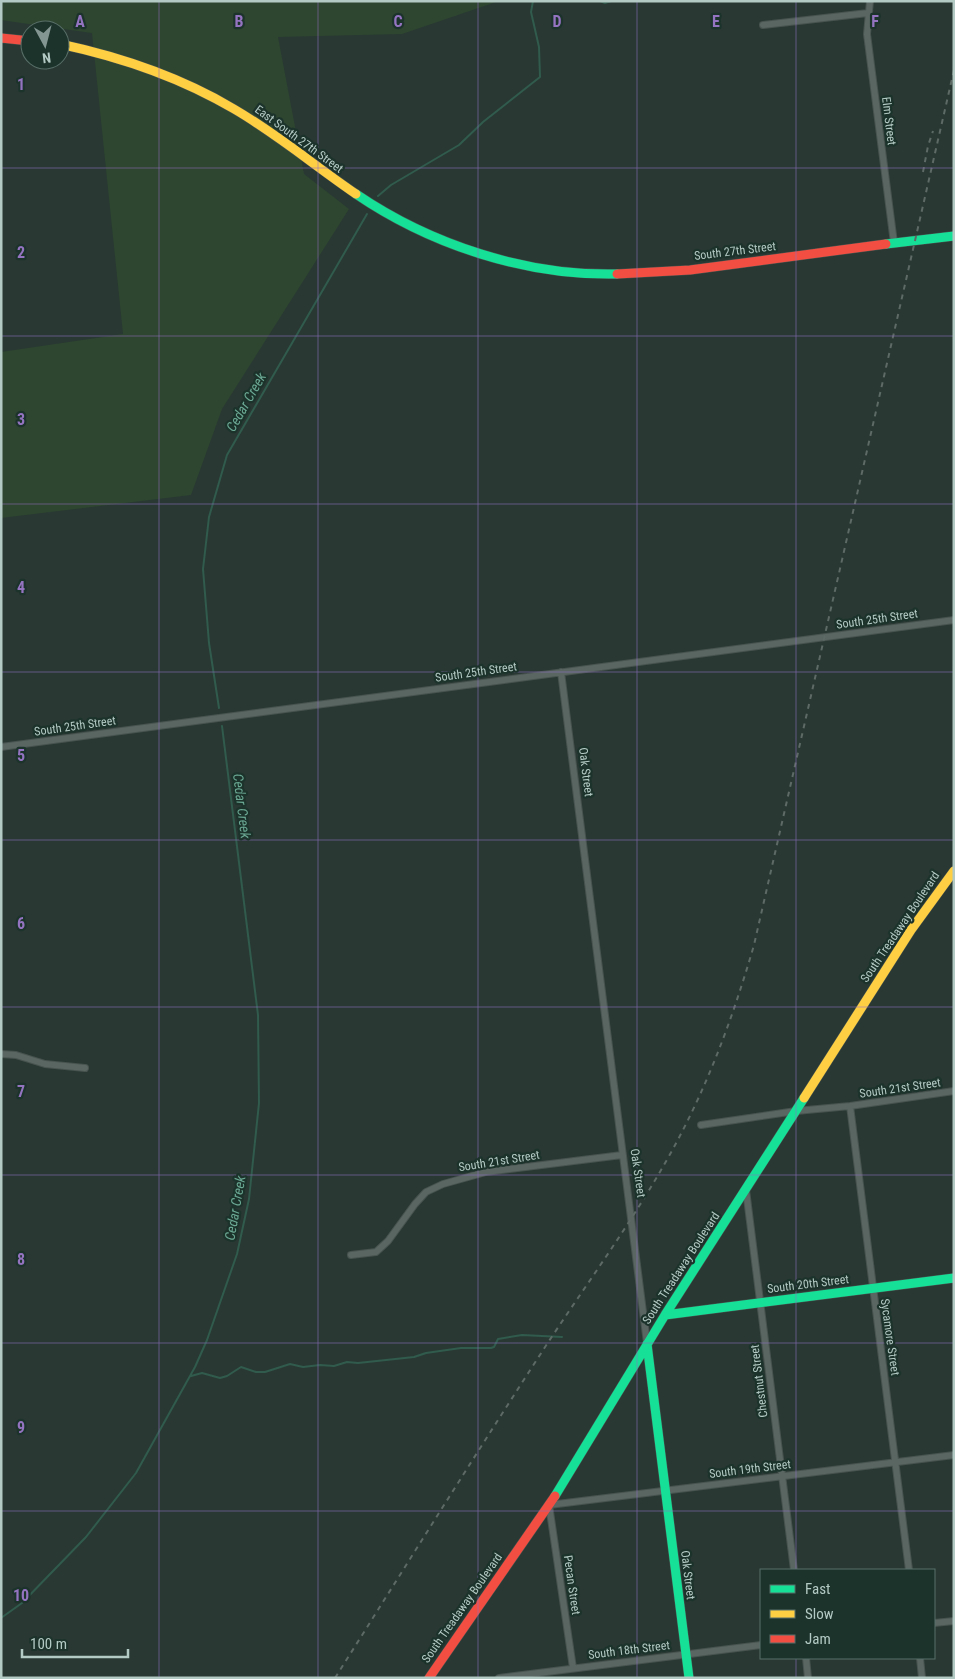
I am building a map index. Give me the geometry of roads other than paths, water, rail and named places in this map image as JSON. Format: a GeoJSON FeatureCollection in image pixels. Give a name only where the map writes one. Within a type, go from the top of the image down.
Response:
{"type":"FeatureCollection","features":[{"type":"Feature","properties":{"kind":"main road"},"geometry":{"type":"LineString","coordinates":[[1,38],[20,40]]}},
{"type":"Feature","properties":{"kind":"main road","name":"East South 27th Street"},"geometry":{"type":"LineString","coordinates":[[70,46],[123,58],[153,69],[210,95],[255,122],[344,187],[376,207],[436,236],[478,253],[519,264]]}},
{"type":"Feature","properties":{"kind":"main road","name":"South 27th Street"},"geometry":{"type":"LineString","coordinates":[[519,264],[562,271],[624,275],[724,266],[954,236]]}},
{"type":"Feature","properties":{"kind":"main road","name":"South Treadaway Boulevard"},"geometry":{"type":"LineString","coordinates":[[429,1678],[548,1506],[665,1315],[910,931],[954,871]]}},
{"type":"Feature","properties":{"kind":"main road","name":"South 20th Street"},"geometry":{"type":"LineString","coordinates":[[665,1315],[954,1278]]}},
{"type":"Feature","properties":{"kind":"main road","name":"Oak Street"},"geometry":{"type":"LineString","coordinates":[[647,1344],[689,1678]]}},
{"type":"Feature","properties":{"kind":"street","name":"Elm Street"},"geometry":{"type":"LineString","coordinates":[[870,1],[868,44],[894,243]]}},
{"type":"Feature","properties":{"kind":"street"},"geometry":{"type":"LineString","coordinates":[[763,25],[868,13]]}},
{"type":"Feature","properties":{"kind":"street","name":"South 25th Street"},"geometry":{"type":"LineString","coordinates":[[1,747],[954,620]]}},
{"type":"Feature","properties":{"kind":"street","name":"Oak Street"},"geometry":{"type":"LineString","coordinates":[[561,672],[647,1344]]}},
{"type":"Feature","properties":{"kind":"street"},"geometry":{"type":"LineString","coordinates":[[1,1054],[16,1055],[45,1064],[85,1068]]}},
{"type":"Feature","properties":{"kind":"street","name":"South 21st Street"},"geometry":{"type":"LineString","coordinates":[[701,1125],[954,1091]]}},
{"type":"Feature","properties":{"kind":"street","name":"Sycamore Street"},"geometry":{"type":"LineString","coordinates":[[850,1106],[909,1569]]}},
{"type":"Feature","properties":{"kind":"street","name":"South 21st Street"},"geometry":{"type":"LineString","coordinates":[[351,1255],[376,1252],[388,1241],[420,1198],[426,1192],[443,1184],[486,1172],[622,1155]]}},
{"type":"Feature","properties":{"kind":"street","name":"Chestnut Street"},"geometry":{"type":"LineString","coordinates":[[746,1190],[794,1569]]}},
{"type":"Feature","properties":{"kind":"street","name":"South 19th Street"},"geometry":{"type":"LineString","coordinates":[[548,1506],[954,1455]]}},
{"type":"Feature","properties":{"kind":"street","name":"Pecan Street"},"geometry":{"type":"LineString","coordinates":[[548,1506],[572,1668]]}},
{"type":"Feature","properties":{"kind":"street"},"geometry":{"type":"LineString","coordinates":[[935,1623],[954,1621]]}},
{"type":"Feature","properties":{"kind":"street","name":"South 18th Street"},"geometry":{"type":"LineString","coordinates":[[499,1678],[760,1645]]}},
{"type":"Feature","properties":{"kind":"street"},"geometry":{"type":"LineString","coordinates":[[806,1659],[808,1678]]}},
{"type":"Feature","properties":{"kind":"street"},"geometry":{"type":"LineString","coordinates":[[920,1659],[922,1678]]}},
{"type":"Feature","properties":{"kind":"waterway","name":"Cedar Creek"},"geometry":{"type":"LineString","coordinates":[[378,196],[391,185],[459,145],[483,122],[540,77],[539,47],[531,12],[533,1]]}},
{"type":"Feature","properties":{"kind":"waterway","name":"Cedar Creek"},"geometry":{"type":"LineString","coordinates":[[600,1],[605,3],[611,1]]}},
{"type":"Feature","properties":{"kind":"waterway","name":"Cedar Creek"},"geometry":{"type":"LineString","coordinates":[[219,708],[209,643],[203,569],[209,517],[227,455],[367,214]]}},
{"type":"Feature","properties":{"kind":"waterway","name":"Cedar Creek"},"geometry":{"type":"LineString","coordinates":[[1,1618],[22,1603],[86,1537],[136,1473],[195,1367],[207,1340],[237,1254],[249,1199],[259,1103],[258,1015],[222,726]]}},
{"type":"Feature","properties":{"kind":"waterway"},"geometry":{"type":"LineString","coordinates":[[191,1376],[202,1373],[220,1378],[241,1367],[256,1372],[265,1372],[290,1364],[303,1367],[334,1366],[347,1362],[358,1363],[414,1357],[426,1353],[461,1348],[491,1348],[494,1347],[498,1339],[522,1335],[562,1337]]}},
{"type":"Feature","properties":{"kind":"railway"},"geometry":{"type":"LineString","coordinates":[[335,1678],[511,1400],[652,1186],[686,1124],[724,1036],[754,945],[954,70]]}},
{"type":"Feature","properties":{"kind":"railway"},"geometry":{"type":"LineString","coordinates":[[923,172],[933,131]]}}]}
